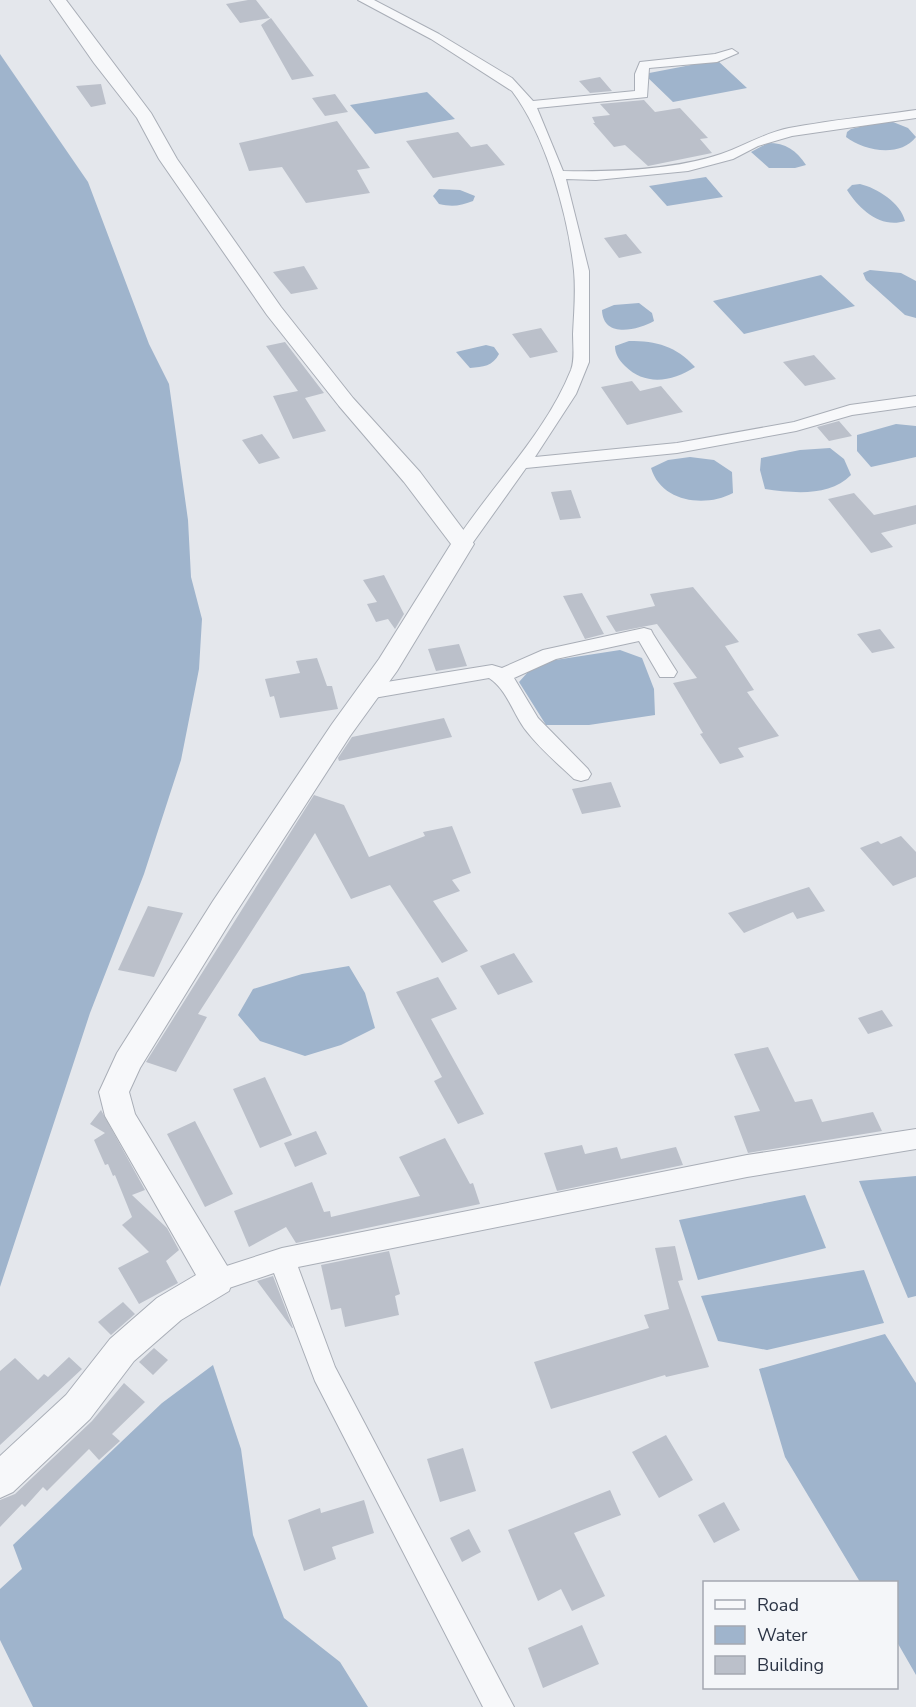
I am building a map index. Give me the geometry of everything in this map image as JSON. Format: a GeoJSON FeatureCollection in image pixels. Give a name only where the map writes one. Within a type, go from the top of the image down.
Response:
{"type":"FeatureCollection","features":[{"type":"Feature","properties":{"kind":"street"},"geometry":{"type":"LineString","coordinates":[[58,0],[100,60],[145,117],[168,159],[274,311],[346,402],[412,477],[463,544]]}},
{"type":"Feature","properties":{"kind":"street"},"geometry":{"type":"LineString","coordinates":[[217,1280],[120,1116],[114,1092],[128,1062],[204,938],[291,804],[421,615],[476,521],[522,463],[567,396],[580,367],[583,287],[580,260],[558,175],[543,132],[529,105],[507,80],[441,39],[364,0]]}},
{"type":"Feature","properties":{"kind":"street"},"geometry":{"type":"LineString","coordinates":[[529,105],[642,94],[641,74],[644,65],[717,58],[732,53]]}},
{"type":"Feature","properties":{"kind":"street"},"geometry":{"type":"LineString","coordinates":[[558,175],[596,176],[688,167],[728,156],[753,143],[790,132],[910,114],[916,123]]}},
{"type":"Feature","properties":{"kind":"street"},"geometry":{"type":"LineString","coordinates":[[522,463],[677,448],[796,426],[850,410],[916,401]]}},
{"type":"Feature","properties":{"kind":"street"},"geometry":{"type":"LineString","coordinates":[[502,677],[511,669],[561,652],[644,634],[667,672]]}},
{"type":"Feature","properties":{"kind":"street"},"geometry":{"type":"LineString","coordinates":[[368,692],[474,672],[492,671],[502,677],[514,691],[536,730],[580,774]]}},
{"type":"Feature","properties":{"kind":"street"},"geometry":{"type":"LineString","coordinates":[[0,1479],[78,1407],[122,1350],[169,1309],[217,1280],[282,1259],[747,1166],[916,1139]]}},
{"type":"Feature","properties":{"kind":"street"},"geometry":{"type":"LineString","coordinates":[[282,1259],[324,1372],[499,1707]]}},
{"type":"Feature","properties":{"kind":"water"},"geometry":{"type":"Polygon","coordinates":[[[0,54],[88,182],[149,344],[169,384],[188,520],[191,577],[202,619],[199,669],[181,760],[144,874],[90,1013],[0,1287],[0,54]]]}},
{"type":"Feature","properties":{"kind":"water"},"geometry":{"type":"Polygon","coordinates":[[[717,60],[747,88],[673,102],[644,74],[717,60]]]}},
{"type":"Feature","properties":{"kind":"water"},"geometry":{"type":"Polygon","coordinates":[[[427,92],[455,119],[375,134],[350,105],[427,92]]]}},
{"type":"Feature","properties":{"kind":"water"},"geometry":{"type":"Polygon","coordinates":[[[888,120],[908,128],[916,137],[901,148],[882,150],[862,146],[846,137],[847,132],[851,129],[888,120]]]}},
{"type":"Feature","properties":{"kind":"water"},"geometry":{"type":"Polygon","coordinates":[[[768,143],[790,148],[806,165],[795,168],[769,168],[751,152],[768,143]]]}},
{"type":"Feature","properties":{"kind":"water"},"geometry":{"type":"Polygon","coordinates":[[[706,177],[723,197],[667,206],[649,186],[706,177]]]}},
{"type":"Feature","properties":{"kind":"water"},"geometry":{"type":"Polygon","coordinates":[[[860,184],[887,197],[899,208],[905,221],[896,223],[879,220],[864,210],[847,190],[852,185],[860,184]]]}},
{"type":"Feature","properties":{"kind":"water"},"geometry":{"type":"Polygon","coordinates":[[[439,189],[460,190],[475,196],[473,201],[464,204],[444,205],[439,204],[433,196],[439,189]]]}},
{"type":"Feature","properties":{"kind":"water"},"geometry":{"type":"Polygon","coordinates":[[[870,270],[901,273],[916,281],[916,318],[905,315],[866,280],[863,273],[870,270]]]}},
{"type":"Feature","properties":{"kind":"water"},"geometry":{"type":"Polygon","coordinates":[[[821,275],[855,306],[744,334],[713,301],[821,275]]]}},
{"type":"Feature","properties":{"kind":"water"},"geometry":{"type":"Polygon","coordinates":[[[639,303],[652,313],[654,321],[622,330],[608,325],[604,319],[602,310],[614,305],[639,303]]]}},
{"type":"Feature","properties":{"kind":"water"},"geometry":{"type":"Polygon","coordinates":[[[629,341],[665,346],[681,354],[695,367],[668,379],[641,377],[625,366],[617,354],[615,346],[629,341]]]}},
{"type":"Feature","properties":{"kind":"water"},"geometry":{"type":"Polygon","coordinates":[[[486,345],[494,347],[499,354],[494,361],[483,366],[470,368],[456,352],[486,345]]]}},
{"type":"Feature","properties":{"kind":"water"},"geometry":{"type":"Polygon","coordinates":[[[896,424],[916,426],[916,457],[871,467],[857,451],[857,435],[896,424]]]}},
{"type":"Feature","properties":{"kind":"water"},"geometry":{"type":"Polygon","coordinates":[[[830,448],[844,459],[851,475],[842,482],[833,487],[811,492],[765,489],[760,470],[761,458],[800,450],[830,448]]]}},
{"type":"Feature","properties":{"kind":"water"},"geometry":{"type":"Polygon","coordinates":[[[690,457],[714,460],[732,472],[733,493],[710,500],[685,499],[664,488],[656,479],[651,468],[668,460],[690,457]]]}},
{"type":"Feature","properties":{"kind":"water"},"geometry":{"type":"Polygon","coordinates":[[[620,650],[642,658],[654,689],[655,715],[589,725],[546,725],[519,682],[536,663],[620,650]]]}},
{"type":"Feature","properties":{"kind":"water"},"geometry":{"type":"Polygon","coordinates":[[[349,966],[365,993],[375,1028],[341,1045],[305,1056],[260,1041],[238,1015],[253,989],[302,974],[349,966]]]}},
{"type":"Feature","properties":{"kind":"water"},"geometry":{"type":"Polygon","coordinates":[[[916,1176],[916,1296],[908,1298],[859,1181],[916,1176]]]}},
{"type":"Feature","properties":{"kind":"water"},"geometry":{"type":"Polygon","coordinates":[[[805,1195],[826,1248],[698,1280],[679,1220],[805,1195]]]}},
{"type":"Feature","properties":{"kind":"water"},"geometry":{"type":"Polygon","coordinates":[[[864,1270],[884,1323],[767,1350],[718,1341],[701,1296],[864,1270]]]}},
{"type":"Feature","properties":{"kind":"water"},"geometry":{"type":"Polygon","coordinates":[[[885,1334],[916,1383],[916,1675],[898,1644],[898,1581],[859,1581],[785,1457],[759,1369],[885,1334]]]}},
{"type":"Feature","properties":{"kind":"water"},"geometry":{"type":"Polygon","coordinates":[[[213,1365],[241,1449],[253,1535],[284,1618],[340,1662],[368,1707],[33,1707],[0,1640],[0,1589],[22,1569],[13,1545],[162,1403],[213,1365]]]}},
{"type":"Feature","properties":{"kind":"building"},"geometry":{"type":"Polygon","coordinates":[[[256,0],[270,18],[240,23],[226,4],[256,0]]]}},
{"type":"Feature","properties":{"kind":"building"},"geometry":{"type":"Polygon","coordinates":[[[271,18],[314,76],[292,80],[261,25],[271,18]]]}},
{"type":"Feature","properties":{"kind":"building"},"geometry":{"type":"Polygon","coordinates":[[[600,77],[612,91],[590,93],[579,81],[600,77]]]}},
{"type":"Feature","properties":{"kind":"building"},"geometry":{"type":"Polygon","coordinates":[[[101,84],[106,104],[91,107],[76,86],[101,84]]]}},
{"type":"Feature","properties":{"kind":"building"},"geometry":{"type":"Polygon","coordinates":[[[335,94],[348,112],[325,116],[312,98],[335,94]]]}},
{"type":"Feature","properties":{"kind":"building"},"geometry":{"type":"Polygon","coordinates":[[[644,100],[655,112],[680,108],[708,138],[700,139],[712,153],[648,166],[625,145],[614,147],[593,123],[595,123],[592,117],[610,115],[600,104],[644,100]]]}},
{"type":"Feature","properties":{"kind":"building"},"geometry":{"type":"Polygon","coordinates":[[[337,121],[370,168],[357,170],[370,193],[306,203],[282,167],[249,171],[239,143],[337,121]]]}},
{"type":"Feature","properties":{"kind":"building"},"geometry":{"type":"Polygon","coordinates":[[[458,132],[471,147],[487,144],[505,165],[433,178],[406,141],[458,132]]]}},
{"type":"Feature","properties":{"kind":"building"},"geometry":{"type":"Polygon","coordinates":[[[626,234],[642,253],[619,258],[604,238],[626,234]]]}},
{"type":"Feature","properties":{"kind":"building"},"geometry":{"type":"Polygon","coordinates":[[[304,266],[318,289],[291,294],[273,272],[304,266]]]}},
{"type":"Feature","properties":{"kind":"building"},"geometry":{"type":"Polygon","coordinates":[[[541,328],[558,352],[530,358],[512,334],[541,328]]]}},
{"type":"Feature","properties":{"kind":"building"},"geometry":{"type":"Polygon","coordinates":[[[285,342],[324,393],[305,398],[326,431],[293,439],[273,396],[298,391],[266,346],[285,342]]]}},
{"type":"Feature","properties":{"kind":"building"},"geometry":{"type":"Polygon","coordinates":[[[814,355],[836,379],[805,386],[783,362],[814,355]]]}},
{"type":"Feature","properties":{"kind":"building"},"geometry":{"type":"Polygon","coordinates":[[[632,381],[640,391],[661,386],[683,412],[627,425],[601,387],[632,381]]]}},
{"type":"Feature","properties":{"kind":"building"},"geometry":{"type":"Polygon","coordinates":[[[839,421],[852,436],[829,441],[817,427],[839,421]]]}},
{"type":"Feature","properties":{"kind":"building"},"geometry":{"type":"Polygon","coordinates":[[[262,434],[280,458],[259,464],[242,440],[262,434]]]}},
{"type":"Feature","properties":{"kind":"building"},"geometry":{"type":"Polygon","coordinates":[[[571,490],[581,518],[560,520],[551,492],[571,490]]]}},
{"type":"Feature","properties":{"kind":"building"},"geometry":{"type":"Polygon","coordinates":[[[854,493],[874,515],[916,505],[916,524],[881,533],[893,547],[871,553],[828,499],[854,493]]]}},
{"type":"Feature","properties":{"kind":"building"},"geometry":{"type":"Polygon","coordinates":[[[384,575],[404,614],[395,629],[388,619],[376,622],[367,604],[377,602],[363,580],[384,575]]]}},
{"type":"Feature","properties":{"kind":"building"},"geometry":{"type":"Polygon","coordinates":[[[693,587],[739,642],[725,646],[754,690],[747,692],[779,736],[738,748],[744,757],[720,764],[700,734],[703,733],[673,683],[697,678],[657,624],[616,632],[606,616],[655,606],[650,594],[693,587]]]}},
{"type":"Feature","properties":{"kind":"building"},"geometry":{"type":"Polygon","coordinates":[[[582,593],[604,634],[585,639],[563,596],[582,593]]]}},
{"type":"Feature","properties":{"kind":"building"},"geometry":{"type":"Polygon","coordinates":[[[880,629],[895,648],[872,653],[857,634],[880,629]]]}},
{"type":"Feature","properties":{"kind":"building"},"geometry":{"type":"Polygon","coordinates":[[[459,644],[467,666],[436,671],[428,649],[459,644]]]}},
{"type":"Feature","properties":{"kind":"building"},"geometry":{"type":"Polygon","coordinates":[[[317,658],[327,686],[332,686],[338,709],[280,718],[274,696],[270,697],[265,679],[300,673],[296,661],[317,658]]]}},
{"type":"Feature","properties":{"kind":"building"},"geometry":{"type":"Polygon","coordinates":[[[444,718],[452,737],[339,761],[338,758],[352,737],[444,718]]]}},
{"type":"Feature","properties":{"kind":"building"},"geometry":{"type":"Polygon","coordinates":[[[611,782],[621,807],[582,814],[572,789],[611,782]]]}},
{"type":"Feature","properties":{"kind":"building"},"geometry":{"type":"Polygon","coordinates":[[[314,795],[344,805],[369,857],[425,836],[423,832],[452,826],[471,873],[452,880],[460,891],[433,901],[468,951],[442,963],[390,885],[351,899],[315,833],[198,1014],[207,1017],[176,1072],[146,1062],[314,795]]]}},
{"type":"Feature","properties":{"kind":"building"},"geometry":{"type":"Polygon","coordinates":[[[901,836],[916,852],[916,877],[893,886],[860,848],[878,841],[881,844],[901,836]]]}},
{"type":"Feature","properties":{"kind":"building"},"geometry":{"type":"Polygon","coordinates":[[[809,887],[825,911],[797,919],[793,912],[744,933],[728,913],[809,887]]]}},
{"type":"Feature","properties":{"kind":"building"},"geometry":{"type":"Polygon","coordinates":[[[148,906],[183,913],[154,977],[118,970],[148,906]]]}},
{"type":"Feature","properties":{"kind":"building"},"geometry":{"type":"Polygon","coordinates":[[[514,953],[533,982],[498,995],[480,966],[514,953]]]}},
{"type":"Feature","properties":{"kind":"building"},"geometry":{"type":"Polygon","coordinates":[[[438,977],[457,1009],[431,1019],[484,1114],[458,1124],[434,1081],[442,1077],[396,992],[438,977]]]}},
{"type":"Feature","properties":{"kind":"building"},"geometry":{"type":"Polygon","coordinates":[[[882,1010],[893,1026],[868,1034],[858,1018],[882,1010]]]}},
{"type":"Feature","properties":{"kind":"building"},"geometry":{"type":"Polygon","coordinates":[[[768,1047],[795,1102],[812,1099],[822,1122],[873,1112],[882,1131],[748,1153],[734,1116],[760,1111],[734,1054],[768,1047]]]}},
{"type":"Feature","properties":{"kind":"building"},"geometry":{"type":"Polygon","coordinates":[[[265,1077],[292,1135],[260,1148],[233,1089],[265,1077]]]}},
{"type":"Feature","properties":{"kind":"building"},"geometry":{"type":"Polygon","coordinates":[[[101,1110],[145,1190],[132,1195],[167,1228],[179,1250],[166,1261],[178,1283],[139,1304],[118,1268],[149,1252],[122,1225],[132,1217],[115,1175],[113,1176],[108,1164],[105,1165],[94,1140],[105,1133],[90,1124],[101,1110]]]}},
{"type":"Feature","properties":{"kind":"building"},"geometry":{"type":"Polygon","coordinates":[[[195,1121],[233,1194],[205,1207],[167,1134],[195,1121]]]}},
{"type":"Feature","properties":{"kind":"building"},"geometry":{"type":"Polygon","coordinates":[[[316,1131],[327,1154],[295,1167],[284,1143],[316,1131]]]}},
{"type":"Feature","properties":{"kind":"building"},"geometry":{"type":"Polygon","coordinates":[[[445,1138],[470,1184],[473,1183],[480,1204],[296,1243],[286,1227],[249,1247],[234,1211],[312,1182],[324,1212],[330,1211],[331,1217],[420,1196],[399,1157],[445,1138]]]}},
{"type":"Feature","properties":{"kind":"building"},"geometry":{"type":"Polygon","coordinates":[[[582,1145],[585,1154],[617,1147],[621,1159],[676,1147],[683,1165],[557,1191],[544,1153],[582,1145]]]}},
{"type":"Feature","properties":{"kind":"building"},"geometry":{"type":"Polygon","coordinates":[[[675,1246],[683,1280],[678,1281],[709,1367],[666,1377],[665,1375],[551,1409],[534,1362],[649,1328],[644,1315],[669,1309],[655,1248],[675,1246]]]}},
{"type":"Feature","properties":{"kind":"building"},"geometry":{"type":"Polygon","coordinates":[[[389,1251],[400,1294],[395,1296],[399,1315],[345,1327],[341,1308],[331,1310],[321,1265],[389,1251]]]}},
{"type":"Feature","properties":{"kind":"building"},"geometry":{"type":"Polygon","coordinates":[[[273,1276],[293,1328],[257,1281],[273,1276]]]}},
{"type":"Feature","properties":{"kind":"building"},"geometry":{"type":"Polygon","coordinates":[[[123,1302],[135,1314],[111,1335],[98,1322],[123,1302]]]}},
{"type":"Feature","properties":{"kind":"building"},"geometry":{"type":"Polygon","coordinates":[[[154,1348],[168,1360],[153,1375],[139,1362],[154,1348]]]}},
{"type":"Feature","properties":{"kind":"building"},"geometry":{"type":"Polygon","coordinates":[[[69,1357],[82,1369],[0,1445],[0,1371],[15,1358],[38,1380],[44,1374],[48,1377],[69,1357]]]}},
{"type":"Feature","properties":{"kind":"building"},"geometry":{"type":"Polygon","coordinates":[[[124,1383],[145,1402],[112,1434],[120,1441],[99,1460],[89,1449],[47,1491],[43,1487],[25,1507],[22,1504],[0,1527],[0,1500],[15,1494],[92,1421],[124,1383]]]}},
{"type":"Feature","properties":{"kind":"building"},"geometry":{"type":"Polygon","coordinates":[[[666,1435],[693,1480],[659,1498],[632,1452],[666,1435]]]}},
{"type":"Feature","properties":{"kind":"building"},"geometry":{"type":"Polygon","coordinates":[[[463,1448],[476,1491],[440,1502],[427,1459],[463,1448]]]}},
{"type":"Feature","properties":{"kind":"building"},"geometry":{"type":"Polygon","coordinates":[[[610,1490],[621,1515],[574,1533],[605,1596],[572,1611],[561,1589],[538,1601],[508,1530],[610,1490]]]}},
{"type":"Feature","properties":{"kind":"building"},"geometry":{"type":"Polygon","coordinates":[[[364,1500],[374,1533],[332,1547],[336,1559],[304,1571],[288,1520],[320,1508],[321,1513],[364,1500]]]}},
{"type":"Feature","properties":{"kind":"building"},"geometry":{"type":"Polygon","coordinates":[[[724,1502],[740,1530],[714,1543],[698,1515],[724,1502]]]}},
{"type":"Feature","properties":{"kind":"building"},"geometry":{"type":"Polygon","coordinates":[[[469,1529],[481,1552],[462,1562],[450,1538],[469,1529]]]}},
{"type":"Feature","properties":{"kind":"building"},"geometry":{"type":"Polygon","coordinates":[[[582,1625],[599,1664],[543,1688],[528,1648],[582,1625]]]}}]}
